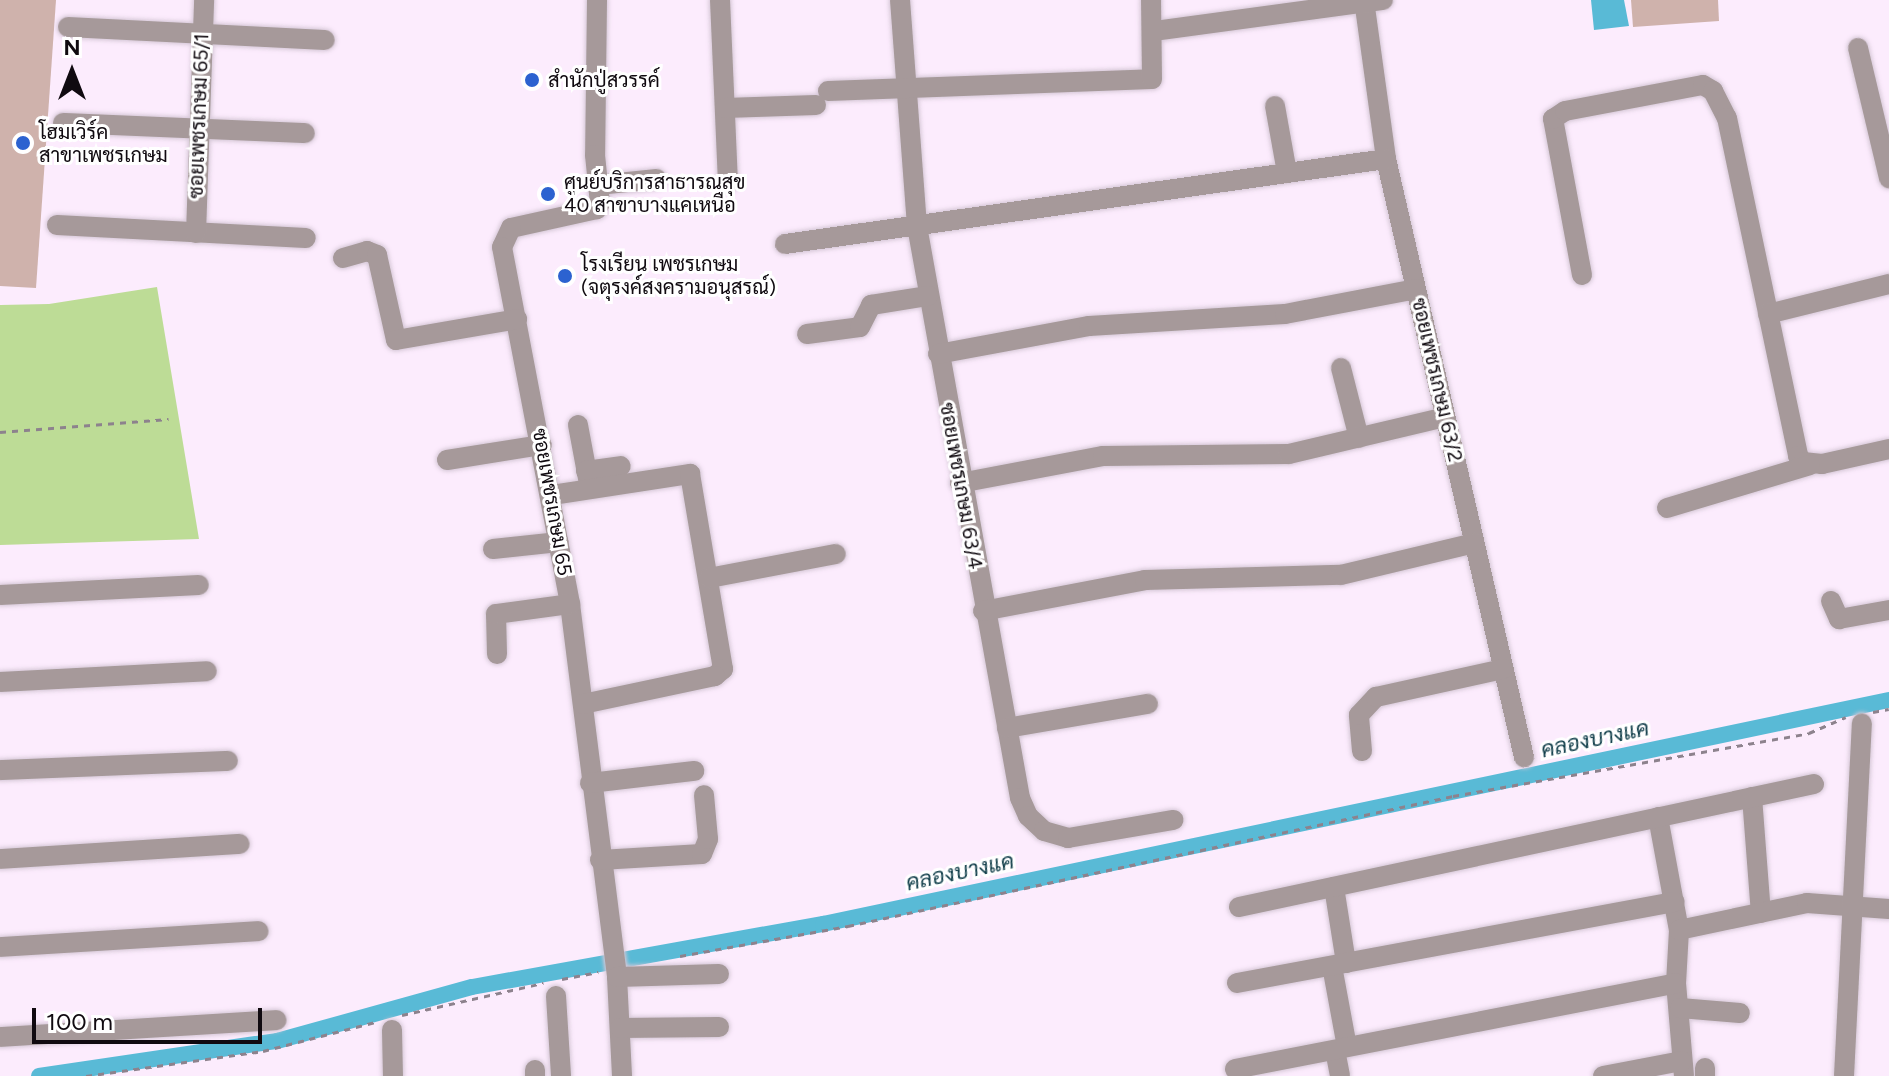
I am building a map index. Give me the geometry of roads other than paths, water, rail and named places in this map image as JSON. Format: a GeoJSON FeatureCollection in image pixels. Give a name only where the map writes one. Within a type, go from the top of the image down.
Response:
{"type":"FeatureCollection","features":[{"type":"Feature","properties":{"kind":"street","name":"ซอยเพชรเกษม 65/1"},"geometry":{"type":"LineString","coordinates":[[196,233],[204,0]]}},
{"type":"Feature","properties":{"kind":"street"},"geometry":{"type":"LineString","coordinates":[[597,0],[598,185],[657,179]]}},
{"type":"Feature","properties":{"kind":"street"},"geometry":{"type":"LineString","coordinates":[[720,0],[728,182]]}},
{"type":"Feature","properties":{"kind":"street","name":"ซอยเพชรเกษม 63/4"},"geometry":{"type":"LineString","coordinates":[[900,0],[917,226],[983,611],[1020,798],[1028,816],[1044,831],[1088,838],[1173,820]]}},
{"type":"Feature","properties":{"kind":"street"},"geometry":{"type":"LineString","coordinates":[[725,108],[906,89],[1152,79],[1154,31],[1151,0]]}},
{"type":"Feature","properties":{"kind":"street"},"geometry":{"type":"LineString","coordinates":[[1154,31],[1370,1]]}},
{"type":"Feature","properties":{"kind":"street","name":"ซอยเพชรเกษม 63/2"},"geometry":{"type":"LineString","coordinates":[[1370,1],[1386,159],[1524,757]]}},
{"type":"Feature","properties":{"kind":"street"},"geometry":{"type":"LineString","coordinates":[[68,27],[325,40]]}},
{"type":"Feature","properties":{"kind":"street"},"geometry":{"type":"LineString","coordinates":[[1858,48],[1889,178]]}},
{"type":"Feature","properties":{"kind":"street"},"geometry":{"type":"LineString","coordinates":[[1582,275],[1553,119],[1565,111],[1703,85],[1713,91],[1727,118],[1798,456],[1810,465]]}},
{"type":"Feature","properties":{"kind":"street"},"geometry":{"type":"LineString","coordinates":[[1275,106],[1287,173]]}},
{"type":"Feature","properties":{"kind":"street"},"geometry":{"type":"LineString","coordinates":[[63,123],[198,132],[305,133]]}},
{"type":"Feature","properties":{"kind":"street"},"geometry":{"type":"LineString","coordinates":[[785,244],[1386,159]]}},
{"type":"Feature","properties":{"kind":"street","name":"ซอยเพชรเกษม 65"},"geometry":{"type":"LineString","coordinates":[[598,185],[597,209],[511,228],[505,235],[502,247],[552,495],[570,604],[615,974],[622,1076]]}},
{"type":"Feature","properties":{"kind":"street"},"geometry":{"type":"LineString","coordinates":[[57,225],[306,238]]}},
{"type":"Feature","properties":{"kind":"street"},"geometry":{"type":"LineString","coordinates":[[343,258],[367,251],[377,255],[396,340],[517,319]]}},
{"type":"Feature","properties":{"kind":"street"},"geometry":{"type":"LineString","coordinates":[[1768,314],[1889,284]]}},
{"type":"Feature","properties":{"kind":"street"},"geometry":{"type":"LineString","coordinates":[[938,354],[1089,326],[1285,314],[1416,289]]}},
{"type":"Feature","properties":{"kind":"street"},"geometry":{"type":"LineString","coordinates":[[807,334],[860,327],[871,305],[928,296]]}},
{"type":"Feature","properties":{"kind":"street"},"geometry":{"type":"LineString","coordinates":[[1341,368],[1359,438]]}},
{"type":"Feature","properties":{"kind":"street"},"geometry":{"type":"LineString","coordinates":[[960,483],[1103,456],[1289,454],[1445,417]]}},
{"type":"Feature","properties":{"kind":"street"},"geometry":{"type":"LineString","coordinates":[[578,425],[588,480]]}},
{"type":"Feature","properties":{"kind":"street"},"geometry":{"type":"LineString","coordinates":[[447,460],[542,445]]}},
{"type":"Feature","properties":{"kind":"street"},"geometry":{"type":"LineString","coordinates":[[1667,508],[1810,465],[1889,449]]}},
{"type":"Feature","properties":{"kind":"street"},"geometry":{"type":"LineString","coordinates":[[552,495],[621,466]]}},
{"type":"Feature","properties":{"kind":"street"},"geometry":{"type":"LineString","coordinates":[[583,704],[720,674],[709,578],[690,474],[588,480]]}},
{"type":"Feature","properties":{"kind":"street"},"geometry":{"type":"LineString","coordinates":[[493,549],[559,542]]}},
{"type":"Feature","properties":{"kind":"street"},"geometry":{"type":"LineString","coordinates":[[983,611],[1145,580],[1341,575],[1474,543]]}},
{"type":"Feature","properties":{"kind":"street"},"geometry":{"type":"LineString","coordinates":[[709,578],[836,554]]}},
{"type":"Feature","properties":{"kind":"street"},"geometry":{"type":"LineString","coordinates":[[0,595],[199,585]]}},
{"type":"Feature","properties":{"kind":"street"},"geometry":{"type":"LineString","coordinates":[[1831,601],[1839,619],[1889,610]]}},
{"type":"Feature","properties":{"kind":"street"},"geometry":{"type":"LineString","coordinates":[[497,654],[496,614],[570,604]]}},
{"type":"Feature","properties":{"kind":"street"},"geometry":{"type":"LineString","coordinates":[[1362,751],[1359,715],[1376,697],[1503,669]]}},
{"type":"Feature","properties":{"kind":"street"},"geometry":{"type":"LineString","coordinates":[[0,682],[207,671]]}},
{"type":"Feature","properties":{"kind":"street"},"geometry":{"type":"LineString","coordinates":[[1007,728],[1148,704]]}},
{"type":"Feature","properties":{"kind":"street"},"geometry":{"type":"LineString","coordinates":[[1844,1076],[1862,723]]}},
{"type":"Feature","properties":{"kind":"street"},"geometry":{"type":"LineString","coordinates":[[0,770],[228,761]]}},
{"type":"Feature","properties":{"kind":"street"},"geometry":{"type":"LineString","coordinates":[[590,783],[694,771]]}},
{"type":"Feature","properties":{"kind":"street"},"geometry":{"type":"LineString","coordinates":[[1239,907],[1814,784]]}},
{"type":"Feature","properties":{"kind":"street"},"geometry":{"type":"LineString","coordinates":[[600,860],[702,854],[708,839],[704,795]]}},
{"type":"Feature","properties":{"kind":"street"},"geometry":{"type":"LineString","coordinates":[[1752,797],[1761,913]]}},
{"type":"Feature","properties":{"kind":"street"},"geometry":{"type":"LineString","coordinates":[[1603,1076],[1683,1069],[1676,983],[1679,930],[1658,817]]}},
{"type":"Feature","properties":{"kind":"street"},"geometry":{"type":"LineString","coordinates":[[0,859],[240,844]]}},
{"type":"Feature","properties":{"kind":"street"},"geometry":{"type":"LineString","coordinates":[[1334,887],[1339,964],[1340,1076]]}},
{"type":"Feature","properties":{"kind":"street"},"geometry":{"type":"LineString","coordinates":[[1237,983],[1675,902]]}},
{"type":"Feature","properties":{"kind":"street"},"geometry":{"type":"LineString","coordinates":[[1679,930],[1807,903],[1889,909]]}},
{"type":"Feature","properties":{"kind":"street"},"geometry":{"type":"LineString","coordinates":[[0,947],[259,931]]}},
{"type":"Feature","properties":{"kind":"street"},"geometry":{"type":"LineString","coordinates":[[615,974],[719,974]]}},
{"type":"Feature","properties":{"kind":"street"},"geometry":{"type":"LineString","coordinates":[[1235,1069],[1676,983]]}},
{"type":"Feature","properties":{"kind":"street"},"geometry":{"type":"LineString","coordinates":[[556,996],[561,1076]]}},
{"type":"Feature","properties":{"kind":"street"},"geometry":{"type":"LineString","coordinates":[[1680,1008],[1740,1013]]}},
{"type":"Feature","properties":{"kind":"street"},"geometry":{"type":"LineString","coordinates":[[0,1037],[276,1020]]}},
{"type":"Feature","properties":{"kind":"street"},"geometry":{"type":"LineString","coordinates":[[386,1024],[393,1076]]}},
{"type":"Feature","properties":{"kind":"street"},"geometry":{"type":"LineString","coordinates":[[620,1028],[719,1027]]}},
{"type":"Feature","properties":{"kind":"water"},"geometry":{"type":"Polygon","coordinates":[[[1591,0],[1624,0],[1629,26],[1594,30],[1591,0]]]}},
{"type":"Feature","properties":{"kind":"waterway","name":"คลองบางแค"},"geometry":{"type":"LineString","coordinates":[[39,1076],[277,1041],[472,987],[823,924],[1889,700]]}},
{"type":"Feature","properties":{"kind":"place","name":"สำนักปู่สวรรค์"},"geometry":{"type":"Point","coordinates":[532,80]}},
{"type":"Feature","properties":{"kind":"place","name":"โฮมเวิร์ค สาขาเพชรเกษม"},"geometry":{"type":"Point","coordinates":[23,143]}},
{"type":"Feature","properties":{"kind":"place","name":"ศูนย์บริการสาธารณสุข 40 สาขาบางแคเหนือ"},"geometry":{"type":"Point","coordinates":[548,194]}},
{"type":"Feature","properties":{"kind":"place","name":"โรงเรียน เพชรเกษม (จตุรงค์สงครามอนุสรณ์)"},"geometry":{"type":"Point","coordinates":[565,276]}}]}
